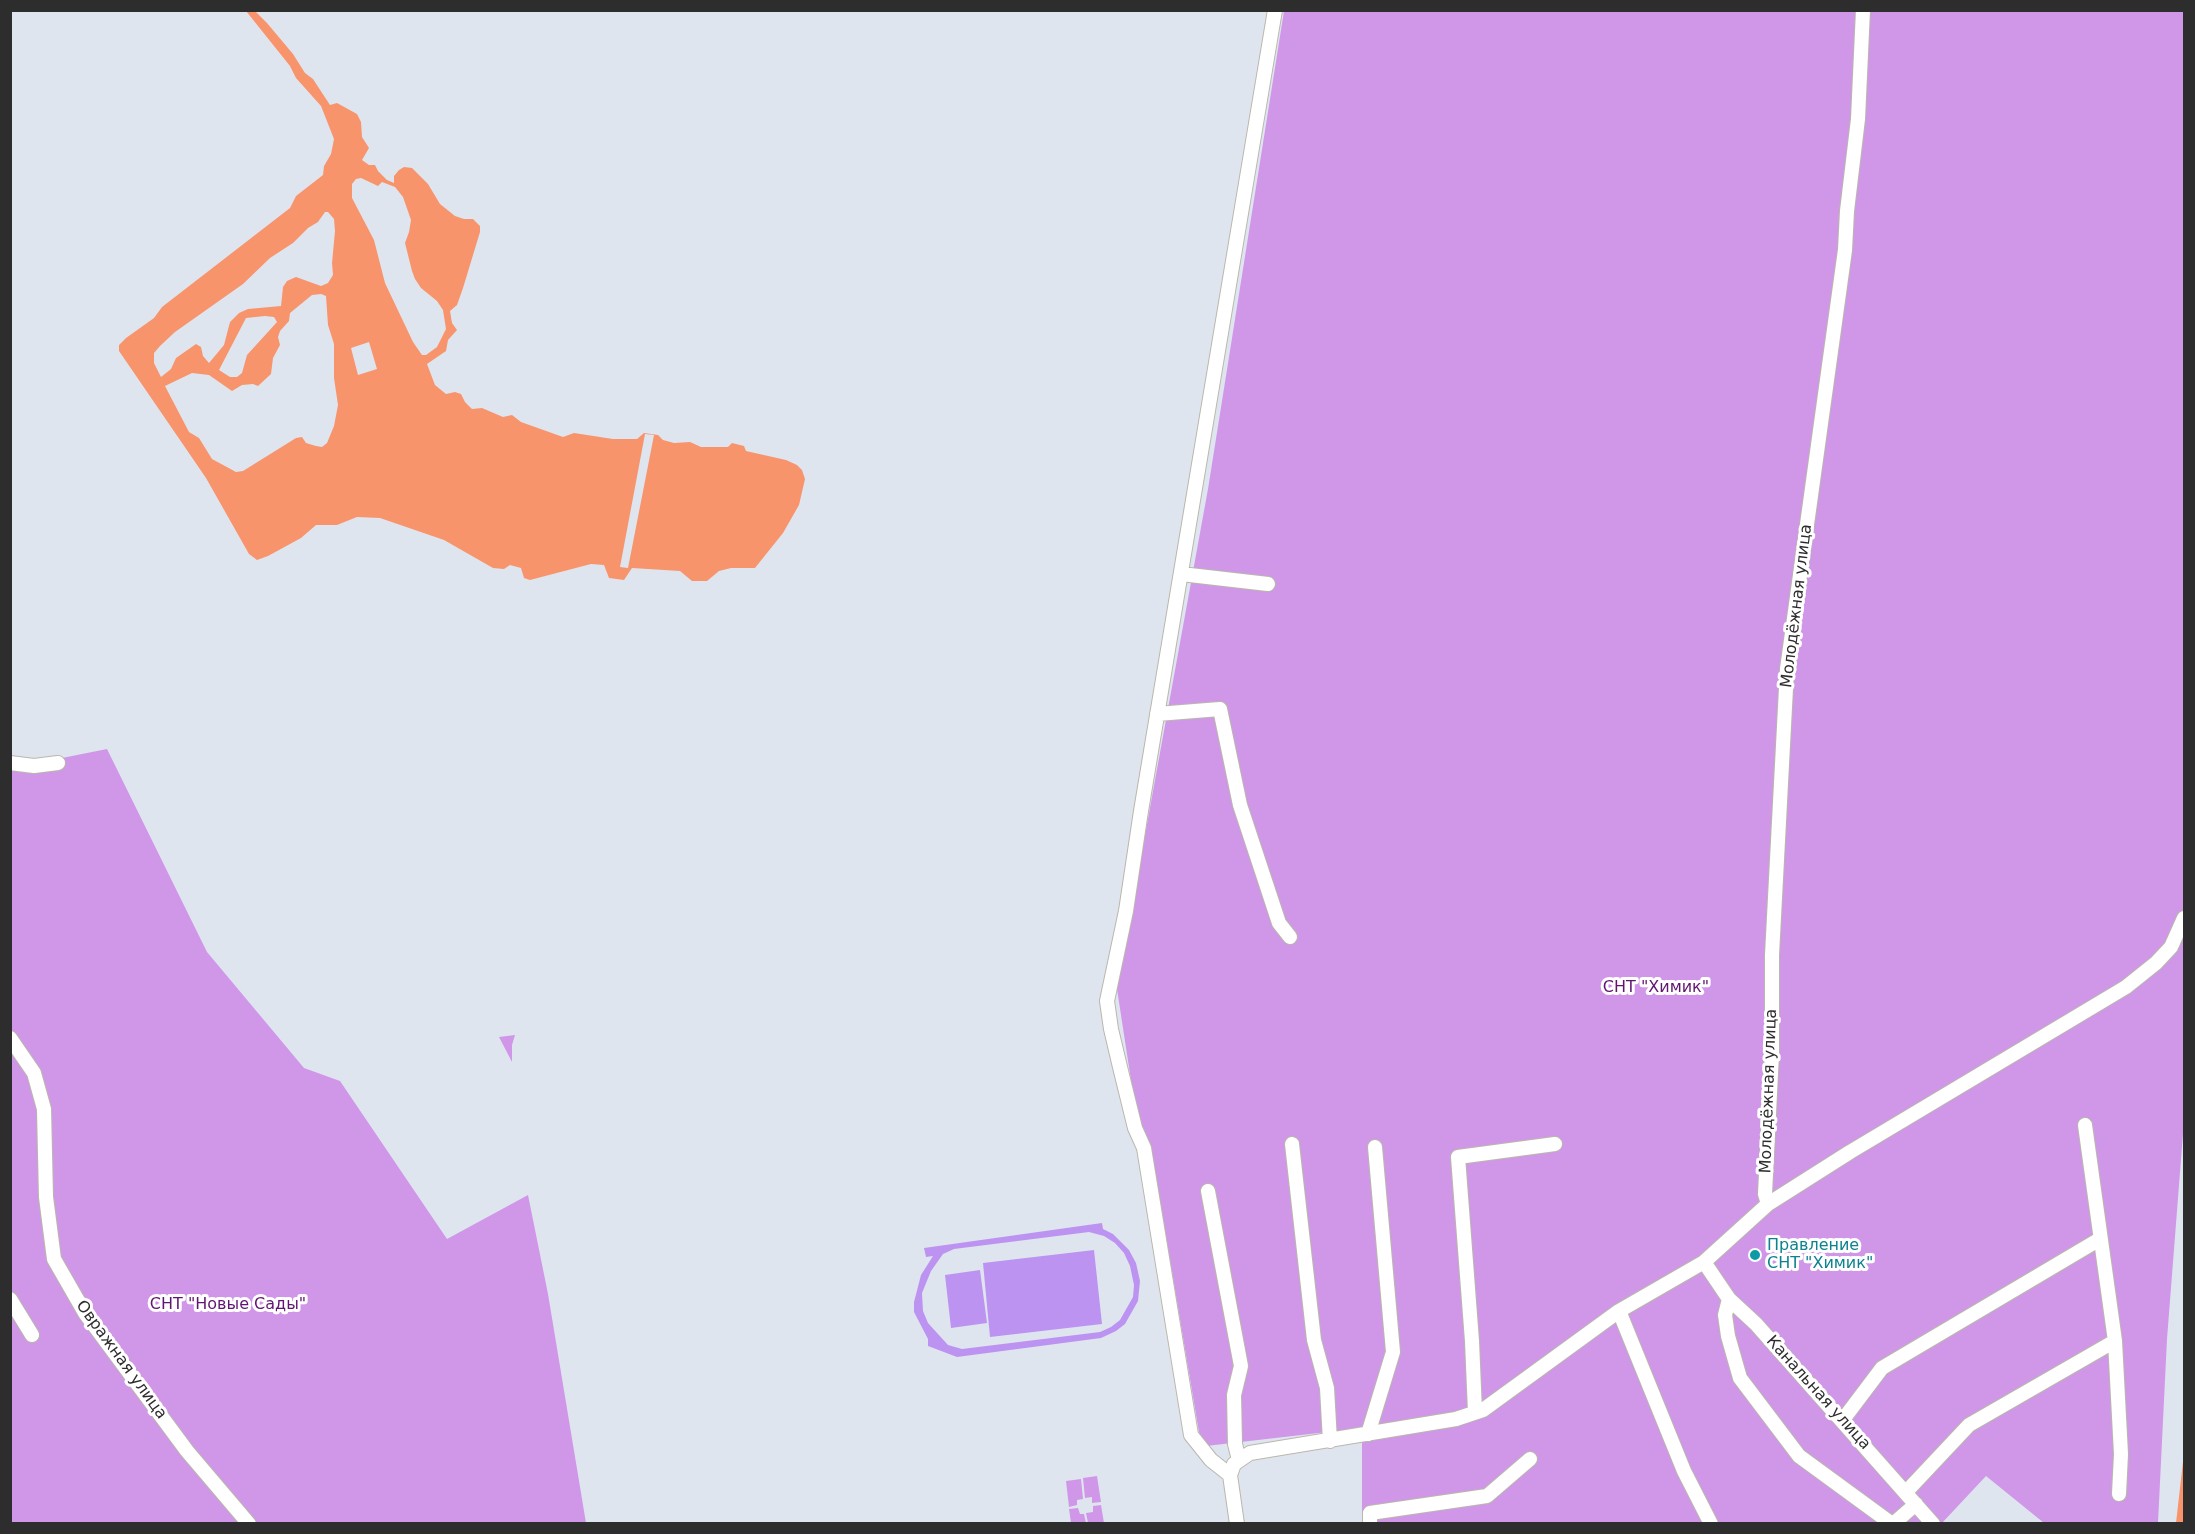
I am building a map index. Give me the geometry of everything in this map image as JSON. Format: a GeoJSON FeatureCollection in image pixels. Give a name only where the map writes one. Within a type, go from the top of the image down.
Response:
{"type":"FeatureCollection","features":[{"type":"Feature","properties":{"kind":"street"},"geometry":{"type":"LineString","coordinates":[[1230,1475],[1211,1460],[1191,1435],[1144,1148],[1135,1128],[1111,1029],[1107,1001],[1126,911],[1275,10]]}},
{"type":"Feature","properties":{"kind":"street","name":"Молодёжная улица"},"geometry":{"type":"LineString","coordinates":[[1768,1204],[1766,1194],[1772,1053],[1772,955],[1788,669],[1845,250],[1847,211],[1858,119],[1863,10]]}},
{"type":"Feature","properties":{"kind":"street"},"geometry":{"type":"LineString","coordinates":[[1181,574],[1268,584]]}},
{"type":"Feature","properties":{"kind":"street"},"geometry":{"type":"LineString","coordinates":[[1157,714],[1220,709],[1240,805],[1279,923],[1290,937]]}},
{"type":"Feature","properties":{"kind":"street"},"geometry":{"type":"LineString","coordinates":[[10,763],[34,766],[57,763]]}},
{"type":"Feature","properties":{"kind":"street"},"geometry":{"type":"LineString","coordinates":[[1237,1524],[1230,1475],[1234,1464],[1239,1460],[1250,1453],[1261,1450],[1330,1441],[1456,1419],[1483,1410],[1619,1311],[1704,1262],[1768,1204],[1850,1152],[2126,987],[2157,963],[2171,947],[2184,918]]}},
{"type":"Feature","properties":{"kind":"street","name":"Овражная улица"},"geometry":{"type":"LineString","coordinates":[[10,1038],[34,1073],[44,1108],[46,1197],[54,1258],[90,1320],[187,1451],[249,1524]]}},
{"type":"Feature","properties":{"kind":"street"},"geometry":{"type":"LineString","coordinates":[[2085,1125],[2115,1341],[2121,1454],[2119,1494]]}},
{"type":"Feature","properties":{"kind":"street"},"geometry":{"type":"LineString","coordinates":[[1292,1144],[1314,1340],[1327,1388],[1330,1441]]}},
{"type":"Feature","properties":{"kind":"street"},"geometry":{"type":"LineString","coordinates":[[1475,1412],[1458,1157],[1555,1144]]}},
{"type":"Feature","properties":{"kind":"street"},"geometry":{"type":"LineString","coordinates":[[1368,1434],[1393,1352],[1375,1147]]}},
{"type":"Feature","properties":{"kind":"street"},"geometry":{"type":"LineString","coordinates":[[1208,1191],[1241,1366],[1234,1395],[1235,1444],[1239,1460]]}},
{"type":"Feature","properties":{"kind":"street"},"geometry":{"type":"LineString","coordinates":[[1842,1421],[1882,1368],[2100,1239]]}},
{"type":"Feature","properties":{"kind":"street","name":"Канальная улица"},"geometry":{"type":"LineString","coordinates":[[1704,1262],[1729,1299],[1756,1324],[1934,1524]]}},
{"type":"Feature","properties":{"kind":"street"},"geometry":{"type":"LineString","coordinates":[[10,1299],[32,1335]]}},
{"type":"Feature","properties":{"kind":"street"},"geometry":{"type":"LineString","coordinates":[[1729,1299],[1725,1315],[1726,1325],[1740,1378],[1799,1456],[1892,1524],[1917,1504]]}},
{"type":"Feature","properties":{"kind":"street"},"geometry":{"type":"LineString","coordinates":[[1619,1311],[1684,1471],[1711,1524]]}},
{"type":"Feature","properties":{"kind":"street"},"geometry":{"type":"LineString","coordinates":[[1906,1492],[1970,1425],[2115,1341]]}},
{"type":"Feature","properties":{"kind":"street"},"geometry":{"type":"LineString","coordinates":[[1370,1524],[1370,1513],[1487,1496],[1530,1459]]}},
{"type":"Feature","properties":{"kind":"green space","name":"СНТ \"Химик\""},"geometry":{"type":"Polygon","coordinates":[[[1284,11],[2184,11],[2184,1121],[2167,1339],[2158,1523],[2044,1523],[1986,1476],[1942,1523],[1362,1523],[1362,1428],[1206,1446],[1199,1432],[1154,1165],[1136,1113],[1117,989],[1208,489],[1284,11]]]}},
{"type":"Feature","properties":{"kind":"green space","name":"СНТ \"Новые Сады\""},"geometry":{"type":"Polygon","coordinates":[[[107,749],[207,952],[304,1068],[340,1081],[447,1239],[528,1195],[548,1294],[586,1523],[11,1524],[11,766],[17,767],[107,749]]]}},
{"type":"Feature","properties":{"kind":"green space"},"geometry":{"type":"Polygon","coordinates":[[[515,1035],[512,1045],[512,1062],[499,1037],[515,1035]]]}},
{"type":"Feature","properties":{"kind":"green space"},"geometry":{"type":"Polygon","coordinates":[[[1097,1476],[1101,1502],[1092,1503],[1092,1497],[1085,1498],[1083,1478],[1097,1476]]]}},
{"type":"Feature","properties":{"kind":"green space"},"geometry":{"type":"Polygon","coordinates":[[[1081,1479],[1083,1499],[1077,1500],[1077,1505],[1069,1507],[1066,1481],[1081,1479]]]}},
{"type":"Feature","properties":{"kind":"green space"},"geometry":{"type":"Polygon","coordinates":[[[1101,1505],[1104,1523],[1088,1523],[1086,1513],[1093,1512],[1093,1506],[1101,1505]]]}},
{"type":"Feature","properties":{"kind":"green space"},"geometry":{"type":"Polygon","coordinates":[[[1078,1508],[1080,1514],[1084,1514],[1086,1523],[1071,1523],[1069,1509],[1078,1508]]]}},
{"type":"Feature","properties":{"kind":"shaded area"},"geometry":{"type":"Polygon","coordinates":[[[246,11],[255,11],[267,23],[293,54],[305,73],[313,79],[330,105],[337,103],[357,114],[361,122],[362,137],[369,148],[362,160],[369,165],[375,165],[387,180],[394,183],[394,176],[399,170],[404,167],[412,168],[428,184],[440,204],[455,216],[473,219],[480,226],[457,305],[450,311],[452,323],[457,330],[448,340],[446,351],[427,364],[435,385],[446,394],[455,392],[461,394],[472,409],[482,408],[503,417],[512,415],[521,422],[563,437],[574,433],[613,439],[637,439],[644,433],[658,435],[663,440],[674,443],[690,442],[701,447],[728,447],[732,443],[744,446],[746,451],[786,460],[797,465],[802,470],[805,479],[799,505],[783,533],[755,568],[731,568],[719,571],[707,581],[692,581],[680,571],[632,568],[624,580],[609,578],[604,565],[591,564],[530,580],[524,578],[521,568],[510,565],[504,569],[493,568],[444,540],[380,518],[357,517],[337,525],[316,525],[301,538],[257,560],[249,554],[206,478],[119,351],[119,345],[154,318],[162,307],[290,208],[296,196],[323,175],[334,139],[321,106],[296,78],[290,66],[246,11]],[[361,178],[356,179],[352,184],[352,198],[374,240],[385,283],[413,342],[422,355],[426,355],[437,347],[446,329],[443,310],[437,301],[421,288],[412,271],[405,243],[411,220],[403,197],[395,187],[382,182],[378,186],[361,178]],[[325,212],[318,222],[270,258],[243,284],[175,332],[160,346],[154,353],[154,363],[161,377],[171,369],[176,358],[196,344],[201,347],[203,356],[209,363],[224,345],[230,322],[239,313],[248,309],[281,306],[283,287],[287,281],[296,277],[321,286],[328,283],[333,275],[334,219],[328,212],[325,212]],[[312,295],[290,313],[289,321],[278,337],[280,345],[273,358],[271,374],[258,386],[242,385],[232,391],[209,375],[192,373],[165,386],[189,432],[199,438],[212,459],[236,472],[243,471],[296,438],[302,437],[306,443],[322,447],[327,443],[334,426],[338,405],[334,378],[334,344],[328,325],[326,296],[312,295]],[[274,317],[246,318],[219,370],[230,377],[237,377],[242,373],[247,355],[277,322],[274,317]]]}},
{"type":"Feature","properties":{"kind":"shaded area"},"geometry":{"type":"Polygon","coordinates":[[[1102,1223],[1103,1229],[1113,1234],[1129,1250],[1136,1263],[1140,1281],[1138,1301],[1125,1324],[1101,1338],[957,1357],[928,1346],[928,1339],[914,1312],[914,1302],[921,1275],[933,1256],[926,1257],[924,1248],[1102,1223]],[[1089,1232],[954,1249],[943,1254],[931,1271],[922,1293],[923,1311],[928,1323],[948,1345],[962,1349],[1100,1332],[1111,1327],[1120,1320],[1133,1297],[1134,1285],[1130,1266],[1124,1253],[1104,1236],[1089,1232]]]}},
{"type":"Feature","properties":{"kind":"shaded area"},"geometry":{"type":"Polygon","coordinates":[[[1094,1250],[1102,1324],[990,1337],[983,1263],[1094,1250]]]}},
{"type":"Feature","properties":{"kind":"shaded area"},"geometry":{"type":"Polygon","coordinates":[[[980,1270],[987,1323],[951,1328],[945,1275],[980,1270]]]}},
{"type":"Feature","properties":{"kind":"shaded area"},"geometry":{"type":"Polygon","coordinates":[[[2184,1453],[2184,1523],[2176,1523],[2184,1453]]]}},
{"type":"Feature","properties":{"kind":"pier"},"geometry":{"type":"Polygon","coordinates":[[[369,342],[377,369],[358,375],[351,348],[369,342]]]}},
{"type":"Feature","properties":{"kind":"pier"},"geometry":{"type":"Polygon","coordinates":[[[645,434],[654,435],[628,568],[620,567],[645,434]]]}},
{"type":"Feature","properties":{"kind":"place","name":"Правление СНТ \"Химик\""},"geometry":{"type":"Point","coordinates":[1755,1255]}}]}
